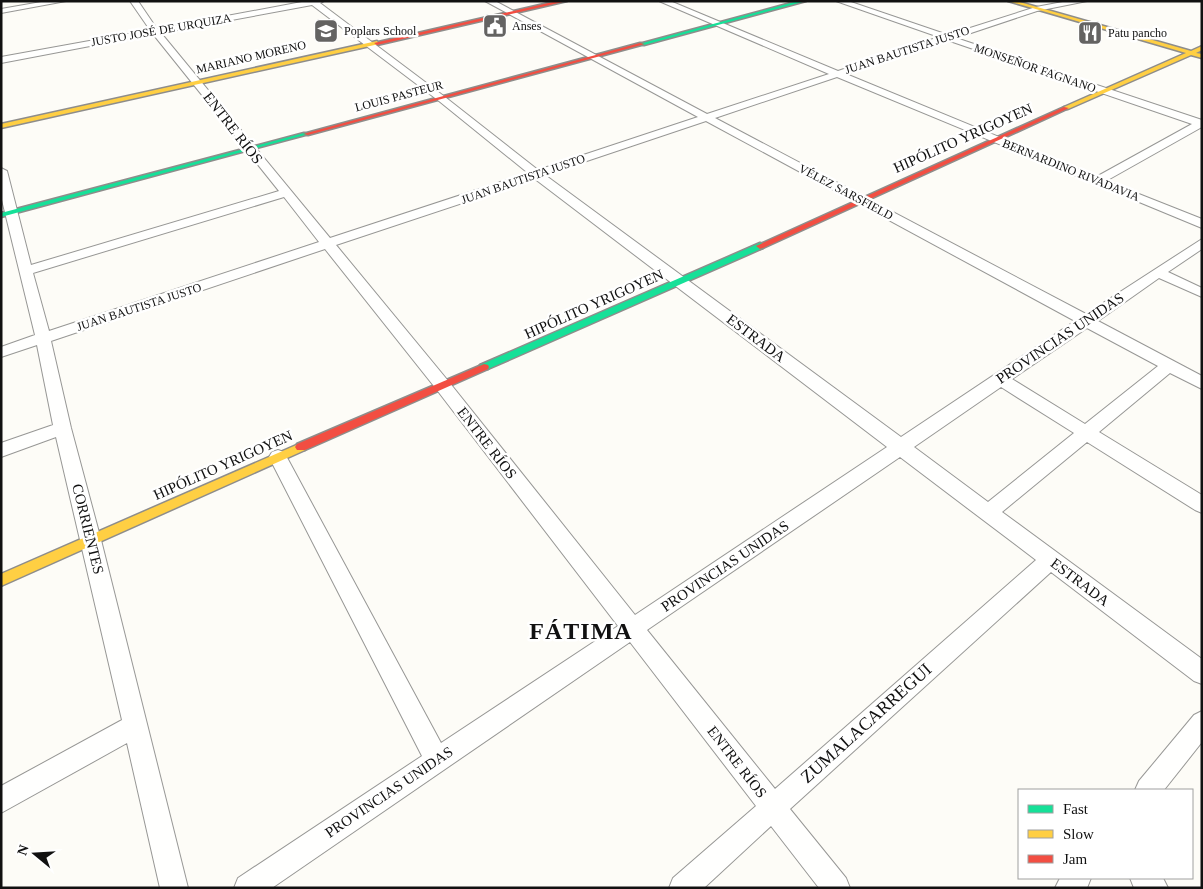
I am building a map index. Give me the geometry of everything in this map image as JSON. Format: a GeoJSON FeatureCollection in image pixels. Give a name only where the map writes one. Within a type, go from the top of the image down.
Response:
{"type":"FeatureCollection","features":[{"type":"Feature","properties":{"kind":"street"},"geometry":{"type":"LineString","coordinates":[[1,11],[62,1]]}},
{"type":"Feature","properties":{"kind":"street","name":"ENTRE RÍOS"},"geometry":{"type":"LineString","coordinates":[[134,1],[155,31],[442,386],[836,888]]}},
{"type":"Feature","properties":{"kind":"street","name":"VÉLEZ SARSFIELD"},"geometry":{"type":"LineString","coordinates":[[490,1],[1202,383]]}},
{"type":"Feature","properties":{"kind":"street","name":"MARIANO MORENO"},"geometry":{"type":"LineString","coordinates":[[1,126],[565,1]]}},
{"type":"Feature","properties":{"kind":"street","name":"BERNARDINO RIVADAVIA"},"geometry":{"type":"LineString","coordinates":[[663,1],[1202,224]]}},
{"type":"Feature","properties":{"kind":"street","name":"LOUIS PASTEUR"},"geometry":{"type":"LineString","coordinates":[[6,214],[804,1]]}},
{"type":"Feature","properties":{"kind":"street","name":"MONSEÑOR FAGNANO"},"geometry":{"type":"LineString","coordinates":[[840,1],[1201,124]]}},
{"type":"Feature","properties":{"kind":"street"},"geometry":{"type":"LineString","coordinates":[[1010,1],[1064,12],[1199,52]]}},
{"type":"Feature","properties":{"kind":"street","name":"JUSTO JOSÉ DE URQUIZA"},"geometry":{"type":"LineString","coordinates":[[1,60],[315,2]]}},
{"type":"Feature","properties":{"kind":"street","name":"ESTRADA"},"geometry":{"type":"LineString","coordinates":[[315,2],[536,174],[1202,673]]}},
{"type":"Feature","properties":{"kind":"street"},"geometry":{"type":"LineString","coordinates":[[1064,12],[1086,2]]}},
{"type":"Feature","properties":{"kind":"street","name":"JUAN BAUTISTA JUSTO"},"geometry":{"type":"LineString","coordinates":[[1,352],[946,38],[1036,5],[1086,2]]}},
{"type":"Feature","properties":{"kind":"street"},"geometry":{"type":"LineString","coordinates":[[1036,5],[1199,52]]}},
{"type":"Feature","properties":{"kind":"street","name":"HIPÓLITO YRIGOYEN"},"geometry":{"type":"LineString","coordinates":[[1,580],[278,457],[682,282],[994,139],[1199,52]]}},
{"type":"Feature","properties":{"kind":"street"},"geometry":{"type":"LineString","coordinates":[[1097,180],[1201,124]]}},
{"type":"Feature","properties":{"kind":"street","name":"CORRIENTES"},"geometry":{"type":"LineString","coordinates":[[1,171],[6,214],[25,271],[43,338],[62,428],[91,540],[174,888]]}},
{"type":"Feature","properties":{"kind":"street"},"geometry":{"type":"LineString","coordinates":[[25,271],[286,194]]}},
{"type":"Feature","properties":{"kind":"street","name":"PROVINCIAS UNIDAS"},"geometry":{"type":"LineString","coordinates":[[248,888],[1202,243]]}},
{"type":"Feature","properties":{"kind":"street"},"geometry":{"type":"LineString","coordinates":[[1159,273],[1202,293]]}},
{"type":"Feature","properties":{"kind":"street"},"geometry":{"type":"LineString","coordinates":[[988,513],[1087,434],[1169,365]]}},
{"type":"Feature","properties":{"kind":"street"},"geometry":{"type":"LineString","coordinates":[[1000,379],[1202,505]]}},
{"type":"Feature","properties":{"kind":"street"},"geometry":{"type":"LineString","coordinates":[[1,450],[62,428]]}},
{"type":"Feature","properties":{"kind":"street"},"geometry":{"type":"LineString","coordinates":[[278,457],[437,760]]}},
{"type":"Feature","properties":{"kind":"street","name":"ZUMALACARREGUI"},"geometry":{"type":"LineString","coordinates":[[683,888],[1050,560]]}},
{"type":"Feature","properties":{"kind":"street"},"geometry":{"type":"LineString","coordinates":[[1149,789],[1202,723]]}},
{"type":"Feature","properties":{"kind":"street"},"geometry":{"type":"LineString","coordinates":[[1,800],[136,725]]}},
{"type":"Feature","properties":{"kind":"street"},"geometry":{"type":"LineString","coordinates":[[1145,879],[1154,888]]}},
{"type":"Feature","properties":{"kind":"traffic: fast"},"geometry":{"type":"LineString","coordinates":[[642,44],[804,1]]}},
{"type":"Feature","properties":{"kind":"traffic: fast"},"geometry":{"type":"LineString","coordinates":[[1,215],[306,134]]}},
{"type":"Feature","properties":{"kind":"traffic: fast"},"geometry":{"type":"LineString","coordinates":[[484,367],[760,246]]}},
{"type":"Feature","properties":{"kind":"traffic: slow"},"geometry":{"type":"LineString","coordinates":[[1010,1],[1202,56]]}},
{"type":"Feature","properties":{"kind":"traffic: slow"},"geometry":{"type":"LineString","coordinates":[[1,126],[377,43]]}},
{"type":"Feature","properties":{"kind":"traffic: slow"},"geometry":{"type":"LineString","coordinates":[[1066,108],[1202,48]]}},
{"type":"Feature","properties":{"kind":"traffic: slow"},"geometry":{"type":"LineString","coordinates":[[1,580],[301,447]]}},
{"type":"Feature","properties":{"kind":"traffic: jam"},"geometry":{"type":"LineString","coordinates":[[377,43],[565,1]]}},
{"type":"Feature","properties":{"kind":"traffic: jam"},"geometry":{"type":"LineString","coordinates":[[306,134],[642,44]]}},
{"type":"Feature","properties":{"kind":"traffic: jam"},"geometry":{"type":"LineString","coordinates":[[760,246],[1066,108]]}},
{"type":"Feature","properties":{"kind":"traffic: jam"},"geometry":{"type":"LineString","coordinates":[[301,447],[484,367]]}},
{"type":"Feature","properties":{"kind":"place","name":"Anses"},"geometry":{"type":"Point","coordinates":[495,26]}},
{"type":"Feature","properties":{"kind":"place","name":"Poplars School"},"geometry":{"type":"Point","coordinates":[326,31]}},
{"type":"Feature","properties":{"kind":"place","name":"Patu pancho"},"geometry":{"type":"Point","coordinates":[1090,33]}},
{"type":"Feature","properties":{"kind":"district","name":"FÁTIMA"},"geometry":{"type":"Point","coordinates":[581,631]}}]}
